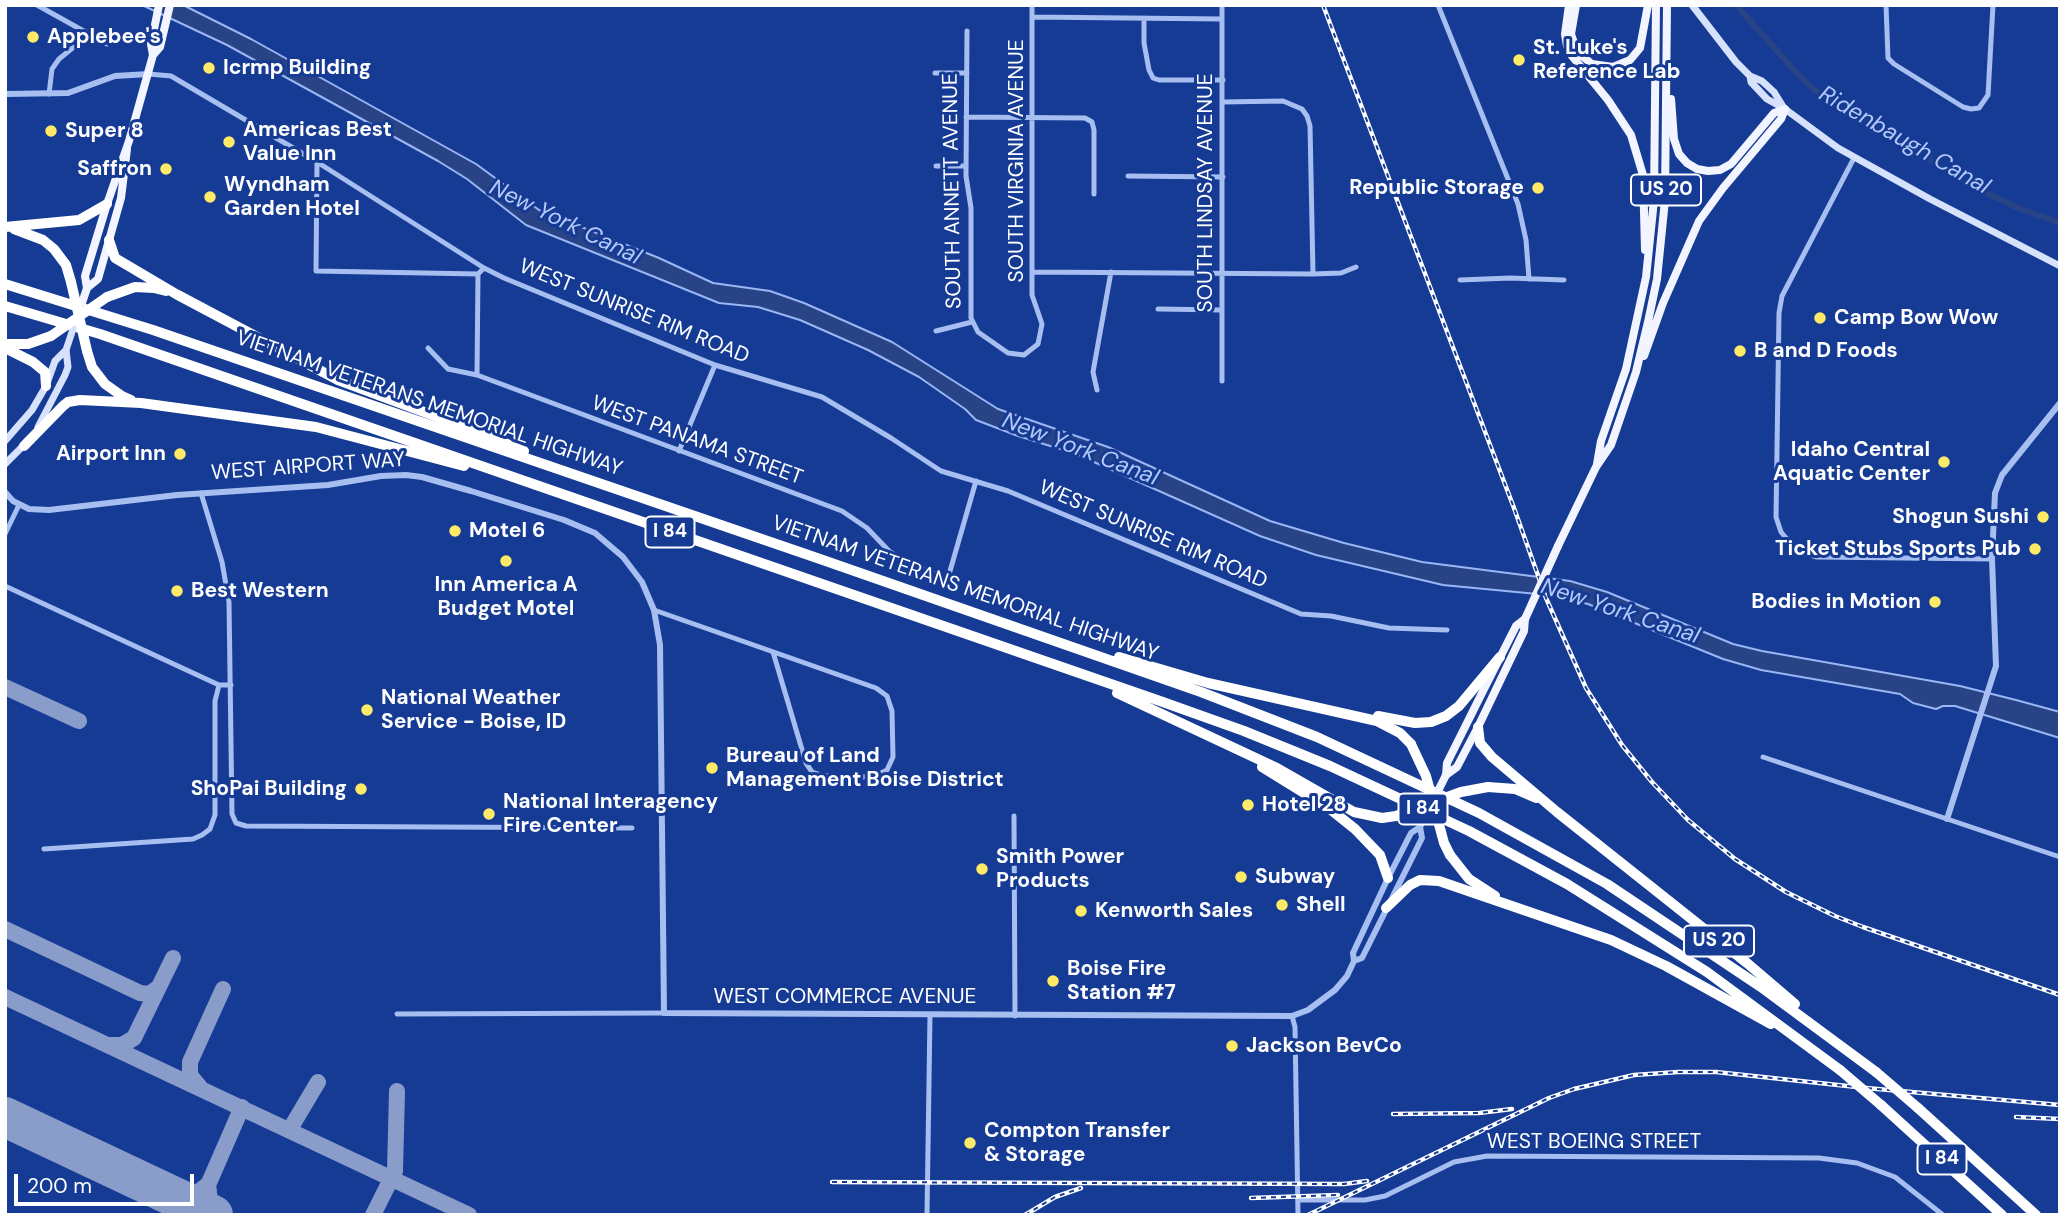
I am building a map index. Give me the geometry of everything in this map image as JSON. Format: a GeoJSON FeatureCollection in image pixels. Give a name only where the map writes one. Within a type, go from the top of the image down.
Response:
{"type":"FeatureCollection","features":[{"type":"Feature","properties":{"kind":"highway"},"geometry":{"type":"LineString","coordinates":[[5,228],[79,220],[107,204]]}},
{"type":"Feature","properties":{"kind":"highway"},"geometry":{"type":"LineString","coordinates":[[5,228],[28,233],[43,240],[62,259],[71,282],[92,367],[105,384],[121,396],[141,403]]}},
{"type":"Feature","properties":{"kind":"highway"},"geometry":{"type":"LineString","coordinates":[[109,240],[116,258],[176,294],[353,387],[486,435],[592,481]]}},
{"type":"Feature","properties":{"kind":"highway","name":"VIETNAM VETERANS MEMORIAL HIGHWAY"},"geometry":{"type":"LineString","coordinates":[[5,284],[153,330],[938,600],[1242,707],[1349,751],[1448,797],[1618,890],[1741,973],[1853,1055]]}},
{"type":"Feature","properties":{"kind":"highway"},"geometry":{"type":"LineString","coordinates":[[5,346],[28,344],[51,335],[107,297],[125,289],[144,287],[176,294]]}},
{"type":"Feature","properties":{"kind":"highway","name":"VIETNAM VETERANS MEMORIAL HIGHWAY"},"geometry":{"type":"LineString","coordinates":[[5,306],[100,334],[1244,731],[1341,771],[1469,831],[1567,884],[1707,972],[1812,1048]]}},
{"type":"Feature","properties":{"kind":"highway"},"geometry":{"type":"LineString","coordinates":[[5,346],[45,372],[46,386]]}},
{"type":"Feature","properties":{"kind":"highway"},"geometry":{"type":"LineString","coordinates":[[24,446],[68,402],[80,400],[141,403],[339,431],[409,453],[531,483]]}},
{"type":"Feature","properties":{"kind":"highway"},"geometry":{"type":"LineString","coordinates":[[938,600],[1185,677],[1387,724],[1411,744],[1425,774],[1433,802]]}},
{"type":"Feature","properties":{"kind":"highway"},"geometry":{"type":"LineString","coordinates":[[996,644],[1140,702],[1277,768],[1354,812],[1382,818],[1396,816],[1433,802],[1488,787],[1503,787],[1523,792],[1557,812]]}},
{"type":"Feature","properties":{"kind":"highway"},"geometry":{"type":"LineString","coordinates":[[1299,702],[1407,722],[1431,722],[1446,716],[1459,706],[1500,657]]}},
{"type":"Feature","properties":{"kind":"highway","name":"US 20"},"geometry":{"type":"LineString","coordinates":[[1478,727],[1483,748],[1557,812],[1747,963],[1853,1055]]}},
{"type":"Feature","properties":{"kind":"highway"},"geometry":{"type":"LineString","coordinates":[[1223,743],[1343,819],[1380,855],[1388,878]]}},
{"type":"Feature","properties":{"kind":"highway","name":"US 20"},"geometry":{"type":"LineString","coordinates":[[1433,802],[1450,855],[1479,887],[1527,911],[1630,948],[1812,1048]]}},
{"type":"Feature","properties":{"kind":"highway"},"geometry":{"type":"LineString","coordinates":[[1386,908],[1410,885],[1429,879],[1527,911]]}},
{"type":"Feature","properties":{"kind":"highway","name":"I 84"},"geometry":{"type":"LineString","coordinates":[[1812,1048],[1881,1105],[2002,1215]]}},
{"type":"Feature","properties":{"kind":"highway","name":"I 84"},"geometry":{"type":"LineString","coordinates":[[1853,1055],[1918,1108],[2036,1215]]}},
{"type":"Feature","properties":{"kind":"main road"},"geometry":{"type":"LineString","coordinates":[[153,55],[160,47],[170,5]]}},
{"type":"Feature","properties":{"kind":"main road"},"geometry":{"type":"LineString","coordinates":[[1569,5],[1565,34],[1567,46],[1631,135],[1643,175],[1646,277]]}},
{"type":"Feature","properties":{"kind":"main road"},"geometry":{"type":"LineString","coordinates":[[1576,5],[1572,34],[1577,52],[1592,64],[1613,67],[1630,60],[1640,48],[1648,5]]}},
{"type":"Feature","properties":{"kind":"main road","name":"US 20"},"geometry":{"type":"LineString","coordinates":[[1596,467],[1601,441],[1626,369],[1646,277],[1654,200],[1656,5]]}},
{"type":"Feature","properties":{"kind":"main road","name":"US 20"},"geometry":{"type":"LineString","coordinates":[[1478,727],[1524,631],[1525,619],[1558,546],[1596,467],[1611,445],[1636,372],[1657,279],[1665,200],[1667,5]]}},
{"type":"Feature","properties":{"kind":"main road"},"geometry":{"type":"LineString","coordinates":[[1692,5],[1707,28],[1750,76],[1762,81],[1774,92],[1784,109],[1814,132],[1854,158],[2060,265]]}},
{"type":"Feature","properties":{"kind":"main road"},"geometry":{"type":"LineString","coordinates":[[5,441],[33,410],[55,361],[66,350],[87,288],[85,276],[149,74],[153,55],[151,44],[158,10]]}},
{"type":"Feature","properties":{"kind":"main road"},"geometry":{"type":"LineString","coordinates":[[1667,72],[1674,139],[1679,154],[1697,169],[1720,170],[1731,164],[1774,113],[1784,109]]}},
{"type":"Feature","properties":{"kind":"main road"},"geometry":{"type":"LineString","coordinates":[[1636,372],[1699,221],[1781,119],[1784,109]]}},
{"type":"Feature","properties":{"kind":"main road"},"geometry":{"type":"LineString","coordinates":[[87,288],[98,279],[121,198],[127,149]]}},
{"type":"Feature","properties":{"kind":"main road"},"geometry":{"type":"LineString","coordinates":[[5,464],[24,446],[41,422],[68,367],[66,350]]}},
{"type":"Feature","properties":{"kind":"main road","name":"US 20"},"geometry":{"type":"LineString","coordinates":[[1446,775],[1447,763],[1500,657],[1517,626],[1525,619]]}},
{"type":"Feature","properties":{"kind":"main road"},"geometry":{"type":"LineString","coordinates":[[1433,802],[1446,775],[1457,767],[1478,727]]}},
{"type":"Feature","properties":{"kind":"street"},"geometry":{"type":"LineString","coordinates":[[37,5],[107,44]]}},
{"type":"Feature","properties":{"kind":"street","name":"SOUTH VIRGINIA AVENUE"},"geometry":{"type":"LineString","coordinates":[[1030,353],[1038,344],[1042,324],[1032,295],[1032,5]]}},
{"type":"Feature","properties":{"kind":"street","name":"SOUTH LINDSAY AVENUE"},"geometry":{"type":"LineString","coordinates":[[1222,5],[1222,381]]}},
{"type":"Feature","properties":{"kind":"street"},"geometry":{"type":"LineString","coordinates":[[1438,5],[1518,204],[1526,240],[1529,279]]}},
{"type":"Feature","properties":{"kind":"street"},"geometry":{"type":"LineString","coordinates":[[1886,5],[1888,58],[1963,107],[1979,108],[1988,95],[1993,5]]}},
{"type":"Feature","properties":{"kind":"street"},"geometry":{"type":"LineString","coordinates":[[1032,17],[1222,19]]}},
{"type":"Feature","properties":{"kind":"street"},"geometry":{"type":"LineString","coordinates":[[1144,18],[1144,43],[1153,78],[1223,80]]}},
{"type":"Feature","properties":{"kind":"street"},"geometry":{"type":"LineString","coordinates":[[49,94],[52,69],[58,59],[75,46],[83,31]]}},
{"type":"Feature","properties":{"kind":"street","name":"SOUTH ANNETT AVENUE"},"geometry":{"type":"LineString","coordinates":[[967,31],[966,166],[971,208],[972,322],[978,332],[1008,353],[1030,353]]}},
{"type":"Feature","properties":{"kind":"street"},"geometry":{"type":"LineString","coordinates":[[935,73],[967,73]]}},
{"type":"Feature","properties":{"kind":"street"},"geometry":{"type":"LineString","coordinates":[[5,94],[68,93],[115,76],[149,74]]}},
{"type":"Feature","properties":{"kind":"street","name":"WEST SUNRISE RIM ROAD"},"geometry":{"type":"LineString","coordinates":[[149,74],[171,76],[317,162],[484,268],[715,365],[822,397],[891,438],[933,467],[1008,491],[1301,614],[1331,616],[1389,628],[1447,629]]}},
{"type":"Feature","properties":{"kind":"street"},"geometry":{"type":"LineString","coordinates":[[1223,102],[1283,101],[1302,109],[1310,126],[1313,274]]}},
{"type":"Feature","properties":{"kind":"street"},"geometry":{"type":"LineString","coordinates":[[966,117],[1084,118],[1092,122],[1094,194]]}},
{"type":"Feature","properties":{"kind":"street"},"geometry":{"type":"LineString","coordinates":[[1854,158],[1786,286],[1779,313],[1776,517],[1781,531],[1797,551],[1817,557],[1992,559]]}},
{"type":"Feature","properties":{"kind":"street"},"geometry":{"type":"LineString","coordinates":[[317,162],[316,271],[478,274]]}},
{"type":"Feature","properties":{"kind":"street"},"geometry":{"type":"LineString","coordinates":[[936,166],[966,166]]}},
{"type":"Feature","properties":{"kind":"street"},"geometry":{"type":"LineString","coordinates":[[1128,176],[1223,177]]}},
{"type":"Feature","properties":{"kind":"street"},"geometry":{"type":"LineString","coordinates":[[1032,272],[1313,274],[1341,273],[1356,267]]}},
{"type":"Feature","properties":{"kind":"street"},"geometry":{"type":"LineString","coordinates":[[477,375],[478,274],[484,268]]}},
{"type":"Feature","properties":{"kind":"street"},"geometry":{"type":"LineString","coordinates":[[1097,390],[1093,372],[1111,272]]}},
{"type":"Feature","properties":{"kind":"street"},"geometry":{"type":"LineString","coordinates":[[1460,280],[1564,280]]}},
{"type":"Feature","properties":{"kind":"street"},"geometry":{"type":"LineString","coordinates":[[1158,309],[1222,310]]}},
{"type":"Feature","properties":{"kind":"street"},"geometry":{"type":"LineString","coordinates":[[936,331],[972,322]]}},
{"type":"Feature","properties":{"kind":"street","name":"WEST PANAMA STREET"},"geometry":{"type":"LineString","coordinates":[[428,348],[448,369],[477,375],[842,511],[867,528],[889,551],[905,561],[948,578],[976,481]]}},
{"type":"Feature","properties":{"kind":"street"},"geometry":{"type":"LineString","coordinates":[[679,451],[715,365]]}},
{"type":"Feature","properties":{"kind":"street"},"geometry":{"type":"LineString","coordinates":[[1947,819],[1996,666],[1992,559],[1993,502],[1998,482],[2060,403]]}},
{"type":"Feature","properties":{"kind":"street","name":"WEST AIRPORT WAY"},"geometry":{"type":"LineString","coordinates":[[19,505],[40,511],[201,493],[328,485],[393,475],[443,482],[564,520],[595,533],[623,557],[648,594],[654,610],[660,645],[664,1013]]}},
{"type":"Feature","properties":{"kind":"street"},"geometry":{"type":"LineString","coordinates":[[5,492],[19,505],[5,534]]}},
{"type":"Feature","properties":{"kind":"street"},"geometry":{"type":"LineString","coordinates":[[201,493],[225,573],[230,613],[232,814],[236,823],[246,826],[632,828]]}},
{"type":"Feature","properties":{"kind":"street"},"geometry":{"type":"LineString","coordinates":[[5,586],[219,685],[231,685]]}},
{"type":"Feature","properties":{"kind":"street"},"geometry":{"type":"LineString","coordinates":[[654,610],[876,688],[887,696],[892,710],[893,757],[887,771],[873,777],[824,776],[811,772],[773,652]]}},
{"type":"Feature","properties":{"kind":"street"},"geometry":{"type":"LineString","coordinates":[[44,849],[193,839],[209,829],[215,815],[215,701],[219,685]]}},
{"type":"Feature","properties":{"kind":"street"},"geometry":{"type":"LineString","coordinates":[[1763,757],[2060,857]]}},
{"type":"Feature","properties":{"kind":"street"},"geometry":{"type":"LineString","coordinates":[[1298,1215],[1295,1027],[1292,1016],[1308,1010],[1335,990],[1347,976],[1354,961],[1353,953],[1388,878],[1411,833],[1420,827],[1433,802]]}},
{"type":"Feature","properties":{"kind":"street"},"geometry":{"type":"LineString","coordinates":[[1014,816],[1015,1016]]}},
{"type":"Feature","properties":{"kind":"street"},"geometry":{"type":"LineString","coordinates":[[1354,961],[1362,958],[1422,838],[1420,827]]}},
{"type":"Feature","properties":{"kind":"street","name":"WEST COMMERCE AVENUE"},"geometry":{"type":"LineString","coordinates":[[397,1014],[1292,1016]]}},
{"type":"Feature","properties":{"kind":"street"},"geometry":{"type":"LineString","coordinates":[[927,1215],[930,1015]]}},
{"type":"Feature","properties":{"kind":"street","name":"WEST BOEING STREET"},"geometry":{"type":"LineString","coordinates":[[1298,1200],[1365,1200],[1385,1196],[1454,1162],[1487,1156],[1819,1158],[1857,1163],[1895,1177],[1943,1215]]}},
{"type":"Feature","properties":{"kind":"water","name":"New York Canal"},"geometry":{"type":"Polygon","coordinates":[[[142,5],[183,5],[251,39],[476,164],[539,210],[659,258],[713,283],[770,291],[804,303],[892,342],[998,409],[1108,447],[1270,521],[1422,562],[1570,581],[1607,592],[1733,644],[1960,686],[2060,712],[2060,738],[1955,706],[1936,709],[1913,703],[1900,694],[1761,670],[1723,659],[1588,604],[1558,596],[1443,585],[1316,555],[1260,536],[1076,454],[976,420],[965,409],[919,377],[868,350],[800,320],[758,307],[719,303],[526,225],[467,179],[438,161],[227,45],[142,5]]]}},
{"type":"Feature","properties":{"kind":"waterway","name":"Ridenbaugh Canal"},"geometry":{"type":"LineString","coordinates":[[1736,5],[1803,80],[1831,103],[1889,134],[1970,185],[2018,208],[2060,223]]}},
{"type":"Feature","properties":{"kind":"taxiway"},"geometry":{"type":"LineString","coordinates":[[5,687],[79,721]]}},
{"type":"Feature","properties":{"kind":"taxiway"},"geometry":{"type":"LineString","coordinates":[[5,929],[140,993],[149,994],[159,987]]}},
{"type":"Feature","properties":{"kind":"taxiway"},"geometry":{"type":"LineString","coordinates":[[109,1045],[122,1045],[134,1038],[173,958]]}},
{"type":"Feature","properties":{"kind":"taxiway"},"geometry":{"type":"LineString","coordinates":[[200,1087],[190,1075],[190,1062],[223,989]]}},
{"type":"Feature","properties":{"kind":"taxiway"},"geometry":{"type":"LineString","coordinates":[[5,997],[469,1215]]}},
{"type":"Feature","properties":{"kind":"taxiway"},"geometry":{"type":"LineString","coordinates":[[293,1124],[318,1082]]}},
{"type":"Feature","properties":{"kind":"taxiway"},"geometry":{"type":"LineString","coordinates":[[373,1215],[395,1171],[397,1091]]}},
{"type":"Feature","properties":{"kind":"taxiway"},"geometry":{"type":"LineString","coordinates":[[195,1215],[242,1107]]}},
{"type":"Feature","properties":{"kind":"taxiway"},"geometry":{"type":"LineString","coordinates":[[208,1184],[210,1201],[219,1215]]}},
{"type":"Feature","properties":{"kind":"taxiway"},"geometry":{"type":"LineString","coordinates":[[169,1194],[194,1195],[207,1185]]}},
{"type":"Feature","properties":{"kind":"runway"},"geometry":{"type":"LineString","coordinates":[[5,1117],[213,1215]]}},
{"type":"Feature","properties":{"kind":"railway"},"geometry":{"type":"LineString","coordinates":[[1323,5],[1546,598],[1586,688],[1622,745],[1688,820],[1735,859],[1786,892],[1863,927],[2060,995]]}},
{"type":"Feature","properties":{"kind":"railway"},"geometry":{"type":"LineString","coordinates":[[1308,1215],[1549,1098],[1574,1089],[1634,1075],[1716,1072],[2060,1105]]}},
{"type":"Feature","properties":{"kind":"railway"},"geometry":{"type":"LineString","coordinates":[[1393,1114],[1479,1113],[1512,1109]]}},
{"type":"Feature","properties":{"kind":"railway"},"geometry":{"type":"LineString","coordinates":[[2016,1117],[2060,1119]]}},
{"type":"Feature","properties":{"kind":"railway"},"geometry":{"type":"LineString","coordinates":[[832,1182],[1344,1184],[1367,1181]]}},
{"type":"Feature","properties":{"kind":"railway"},"geometry":{"type":"LineString","coordinates":[[1025,1215],[1055,1197],[1081,1188]]}},
{"type":"Feature","properties":{"kind":"railway"},"geometry":{"type":"LineString","coordinates":[[1251,1198],[1338,1195]]}},
{"type":"Feature","properties":{"kind":"place","name":"Applebee's"},"geometry":{"type":"Point","coordinates":[33,37]}},
{"type":"Feature","properties":{"kind":"place","name":"St. Luke's Reference Lab"},"geometry":{"type":"Point","coordinates":[1519,60]}},
{"type":"Feature","properties":{"kind":"place","name":"Icrmp Building"},"geometry":{"type":"Point","coordinates":[209,68]}},
{"type":"Feature","properties":{"kind":"place","name":"Super 8"},"geometry":{"type":"Point","coordinates":[51,131]}},
{"type":"Feature","properties":{"kind":"place","name":"Americas Best Value Inn"},"geometry":{"type":"Point","coordinates":[229,142]}},
{"type":"Feature","properties":{"kind":"place","name":"Saffron"},"geometry":{"type":"Point","coordinates":[166,169]}},
{"type":"Feature","properties":{"kind":"place","name":"Republic Storage"},"geometry":{"type":"Point","coordinates":[1538,188]}},
{"type":"Feature","properties":{"kind":"place","name":"Wyndham Garden Hotel"},"geometry":{"type":"Point","coordinates":[210,197]}},
{"type":"Feature","properties":{"kind":"place","name":"Camp Bow Wow"},"geometry":{"type":"Point","coordinates":[1820,318]}},
{"type":"Feature","properties":{"kind":"place","name":"B and D Foods"},"geometry":{"type":"Point","coordinates":[1740,351]}},
{"type":"Feature","properties":{"kind":"place","name":"Airport Inn"},"geometry":{"type":"Point","coordinates":[180,454]}},
{"type":"Feature","properties":{"kind":"place","name":"Idaho Central Aquatic Center"},"geometry":{"type":"Point","coordinates":[1944,462]}},
{"type":"Feature","properties":{"kind":"place","name":"Shogun Sushi"},"geometry":{"type":"Point","coordinates":[2043,517]}},
{"type":"Feature","properties":{"kind":"place","name":"Motel 6"},"geometry":{"type":"Point","coordinates":[455,531]}},
{"type":"Feature","properties":{"kind":"place","name":"Ticket Stubs Sports Pub"},"geometry":{"type":"Point","coordinates":[2035,549]}},
{"type":"Feature","properties":{"kind":"place","name":"Inn America A Budget Motel"},"geometry":{"type":"Point","coordinates":[506,561]}},
{"type":"Feature","properties":{"kind":"place","name":"Best Western"},"geometry":{"type":"Point","coordinates":[177,591]}},
{"type":"Feature","properties":{"kind":"place","name":"Bodies in Motion"},"geometry":{"type":"Point","coordinates":[1935,602]}},
{"type":"Feature","properties":{"kind":"place","name":"National Weather Service - Boise, ID"},"geometry":{"type":"Point","coordinates":[367,710]}},
{"type":"Feature","properties":{"kind":"place","name":"Bureau of Land Management Boise District"},"geometry":{"type":"Point","coordinates":[712,768]}},
{"type":"Feature","properties":{"kind":"place","name":"ShoPai Building"},"geometry":{"type":"Point","coordinates":[361,789]}},
{"type":"Feature","properties":{"kind":"place","name":"Hotel 28"},"geometry":{"type":"Point","coordinates":[1248,805]}},
{"type":"Feature","properties":{"kind":"place","name":"National Interagency Fire Center"},"geometry":{"type":"Point","coordinates":[489,814]}},
{"type":"Feature","properties":{"kind":"place","name":"Smith Power Products"},"geometry":{"type":"Point","coordinates":[982,869]}},
{"type":"Feature","properties":{"kind":"place","name":"Subway"},"geometry":{"type":"Point","coordinates":[1241,877]}},
{"type":"Feature","properties":{"kind":"place","name":"Shell"},"geometry":{"type":"Point","coordinates":[1282,905]}},
{"type":"Feature","properties":{"kind":"place","name":"Kenworth Sales"},"geometry":{"type":"Point","coordinates":[1081,911]}},
{"type":"Feature","properties":{"kind":"place","name":"Boise Fire Station #7"},"geometry":{"type":"Point","coordinates":[1053,981]}},
{"type":"Feature","properties":{"kind":"place","name":"Jackson BevCo"},"geometry":{"type":"Point","coordinates":[1232,1046]}},
{"type":"Feature","properties":{"kind":"place","name":"Compton Transfer & Storage"},"geometry":{"type":"Point","coordinates":[970,1143]}}]}
